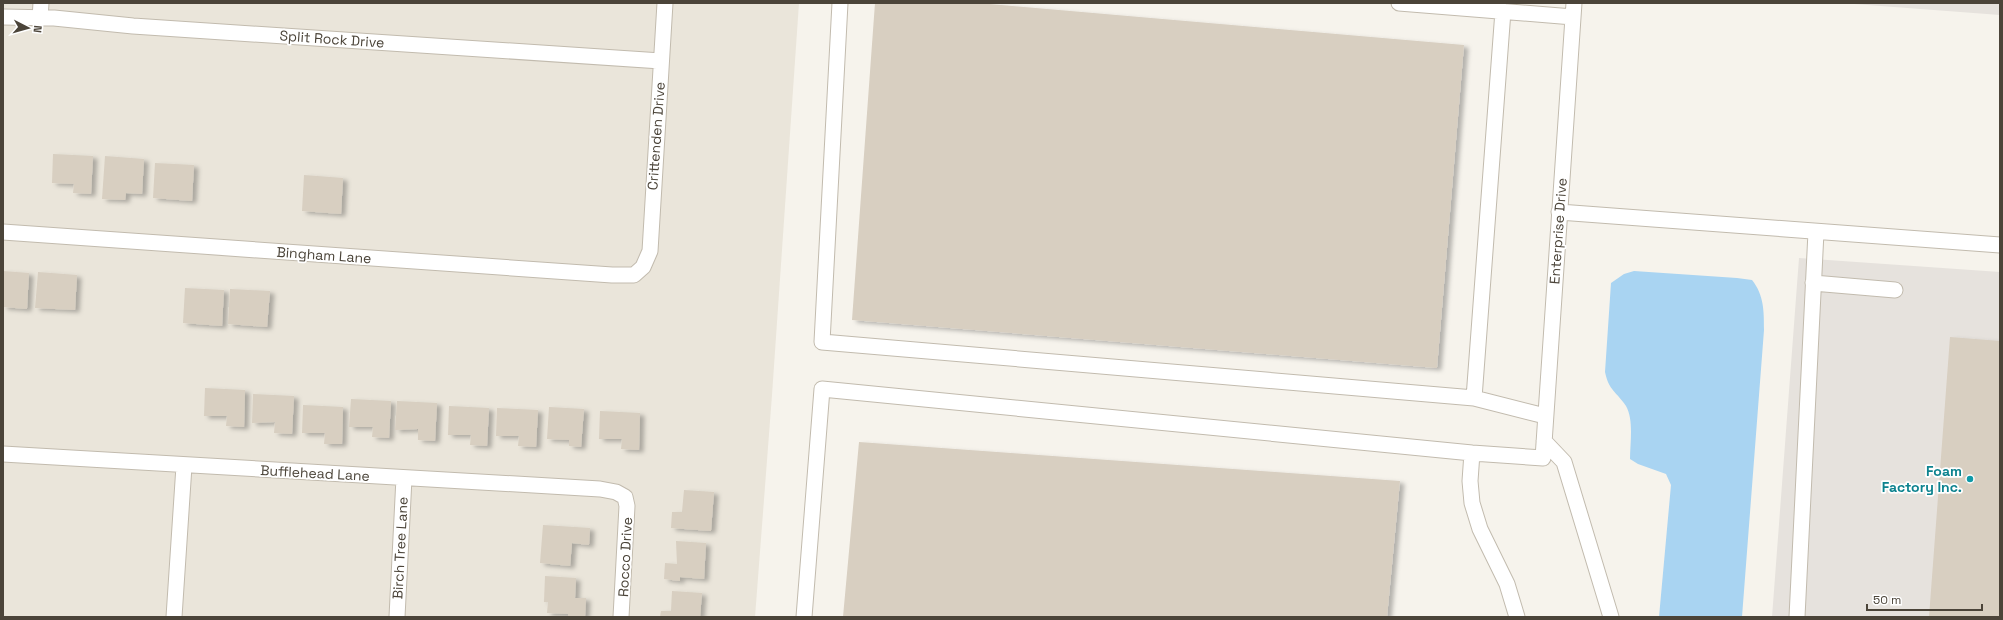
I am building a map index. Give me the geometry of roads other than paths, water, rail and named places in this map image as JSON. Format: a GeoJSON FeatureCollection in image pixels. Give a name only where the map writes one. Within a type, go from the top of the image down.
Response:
{"type":"FeatureCollection","features":[{"type":"Feature","properties":{"kind":"street","name":"Crittenden Drive"},"geometry":{"type":"LineString","coordinates":[[643,267],[650,251],[665,3]]}},
{"type":"Feature","properties":{"kind":"street"},"geometry":{"type":"LineString","coordinates":[[840,3],[822,342],[1474,398],[1494,401],[1545,416]]}},
{"type":"Feature","properties":{"kind":"street"},"geometry":{"type":"LineString","coordinates":[[1399,3],[1503,11],[1573,10]]}},
{"type":"Feature","properties":{"kind":"street","name":"Split Rock Drive"},"geometry":{"type":"LineString","coordinates":[[3,16],[40,10],[133,26],[661,61]]}},
{"type":"Feature","properties":{"kind":"street","name":"Enterprise Drive"},"geometry":{"type":"LineString","coordinates":[[1472,453],[1543,458],[1573,10]]}},
{"type":"Feature","properties":{"kind":"street"},"geometry":{"type":"LineString","coordinates":[[1474,398],[1503,11]]}},
{"type":"Feature","properties":{"kind":"street"},"geometry":{"type":"LineString","coordinates":[[1560,212],[2000,245]]}},
{"type":"Feature","properties":{"kind":"street","name":"Bingham Lane"},"geometry":{"type":"LineString","coordinates":[[3,232],[612,275],[634,275],[643,267]]}},
{"type":"Feature","properties":{"kind":"street"},"geometry":{"type":"LineString","coordinates":[[1797,617],[1816,232]]}},
{"type":"Feature","properties":{"kind":"street"},"geometry":{"type":"LineString","coordinates":[[1813,283],[1895,290]]}},
{"type":"Feature","properties":{"kind":"street"},"geometry":{"type":"LineString","coordinates":[[804,617],[822,389],[1472,453],[1470,481],[1472,503],[1480,529],[1506,584],[1518,617]]}},
{"type":"Feature","properties":{"kind":"street"},"geometry":{"type":"LineString","coordinates":[[1544,441],[1564,462],[1611,617]]}},
{"type":"Feature","properties":{"kind":"street","name":"Bufflehead Lane"},"geometry":{"type":"LineString","coordinates":[[3,454],[184,466],[600,489],[616,492],[625,497]]}},
{"type":"Feature","properties":{"kind":"street"},"geometry":{"type":"LineString","coordinates":[[174,617],[184,466]]}},
{"type":"Feature","properties":{"kind":"street","name":"Birch Tree Lane"},"geometry":{"type":"LineString","coordinates":[[397,617],[404,478]]}},
{"type":"Feature","properties":{"kind":"street","name":"Rocco Drive"},"geometry":{"type":"LineString","coordinates":[[621,617],[627,506],[625,497]]}},
{"type":"Feature","properties":{"kind":"water"},"geometry":{"type":"Polygon","coordinates":[[[1634,271],[1752,280],[1761,297],[1764,330],[1742,617],[1659,617],[1671,485],[1666,474],[1638,464],[1630,459],[1630,418],[1626,406],[1611,387],[1605,372],[1611,283],[1624,274],[1634,271]]]}},
{"type":"Feature","properties":{"kind":"place","name":"Foam Factory Inc."},"geometry":{"type":"Point","coordinates":[1970,479]}}]}
